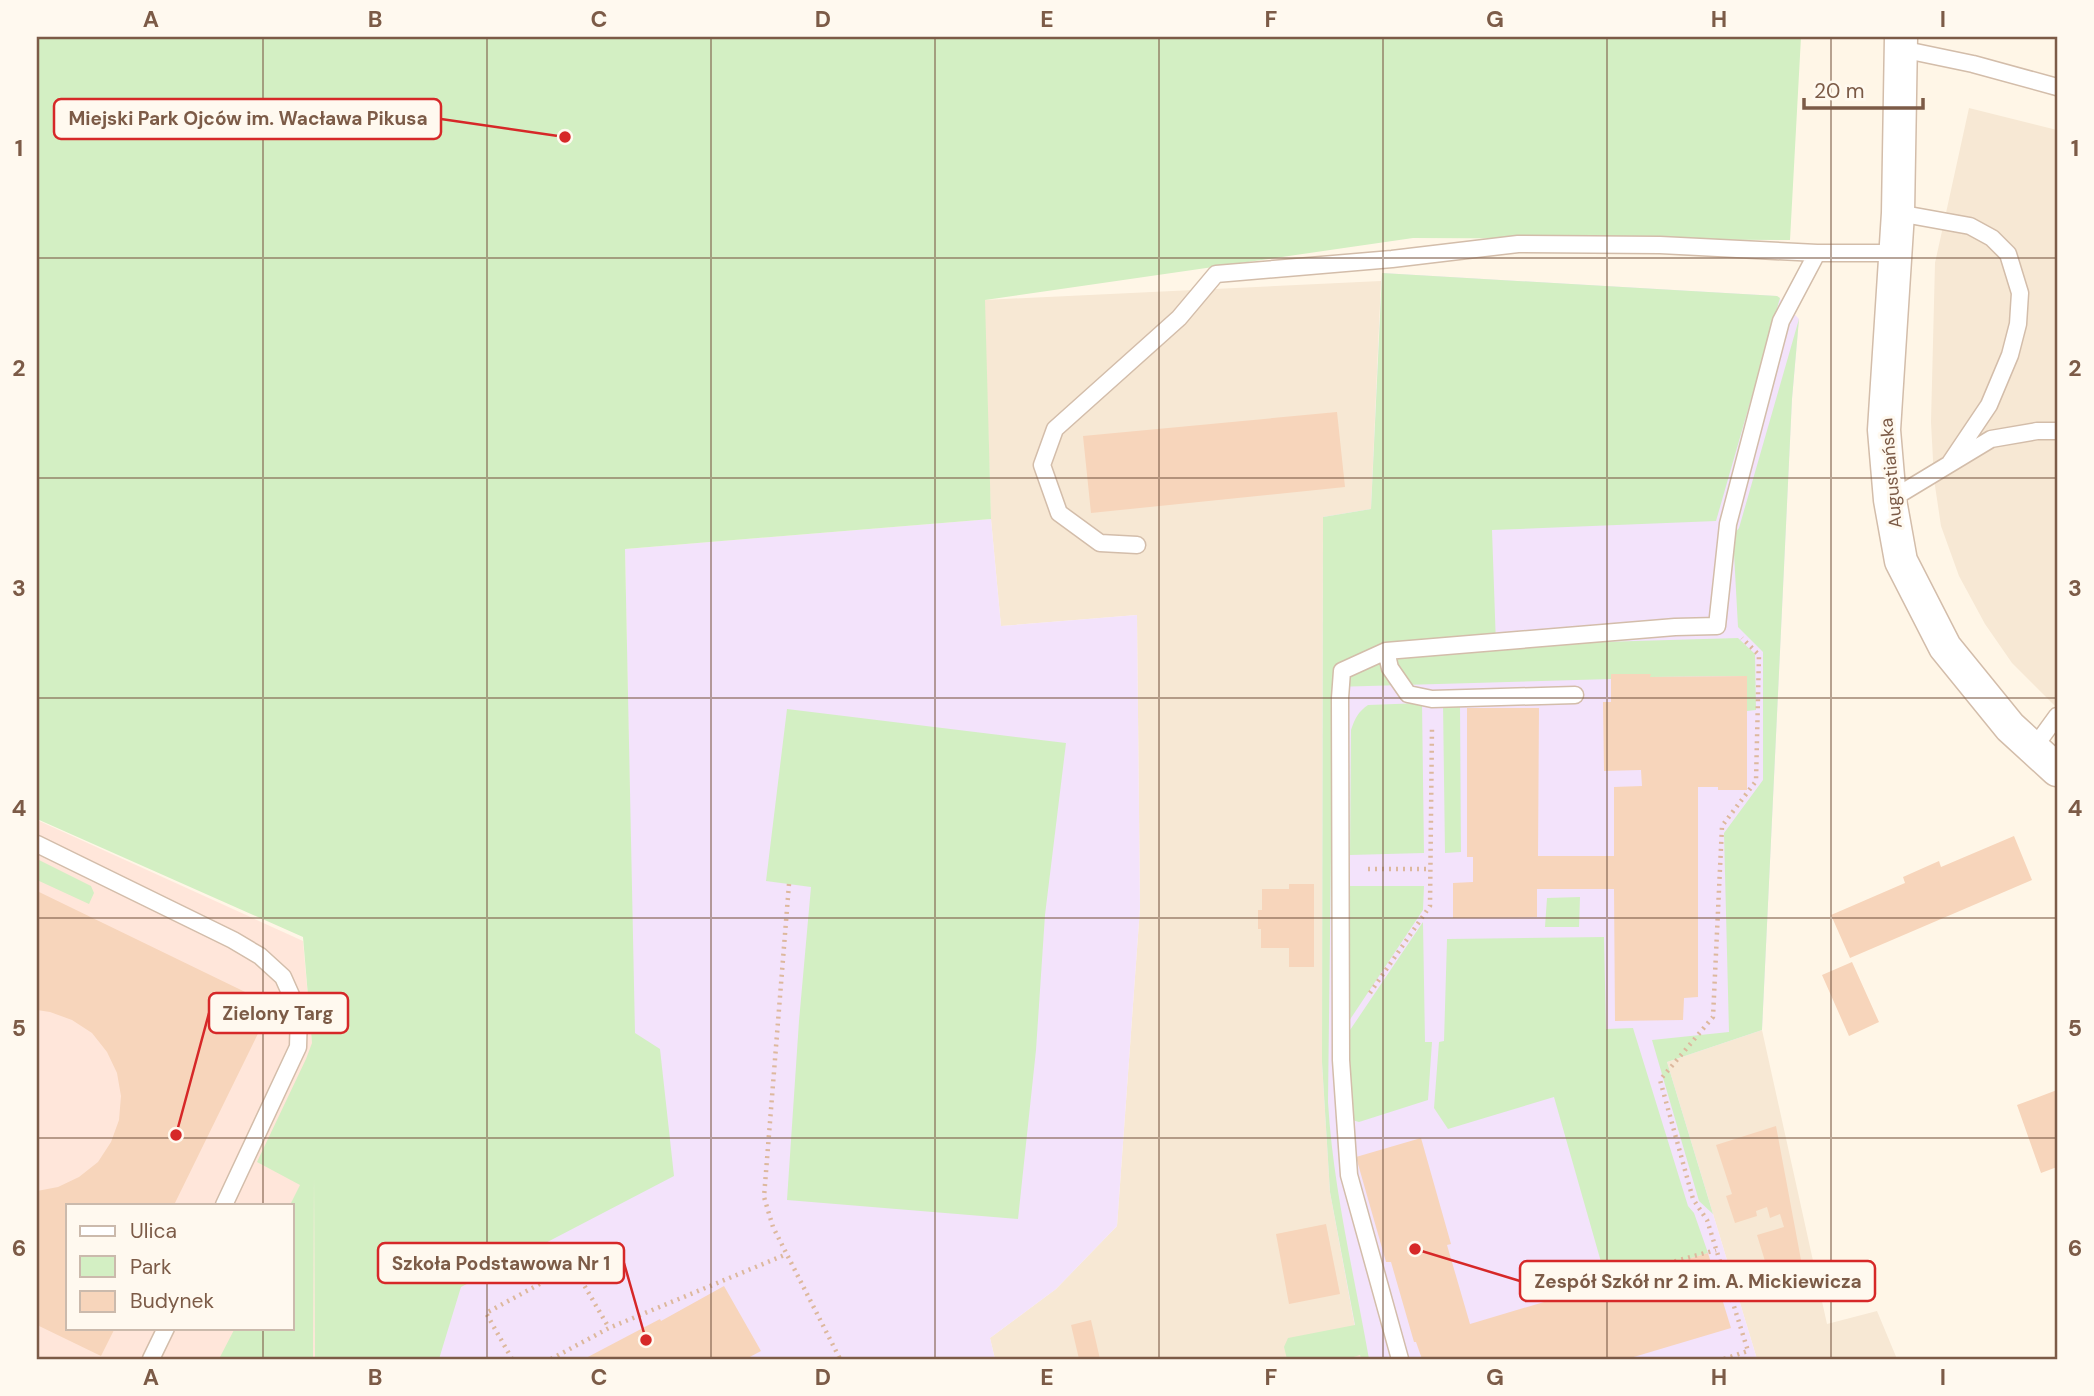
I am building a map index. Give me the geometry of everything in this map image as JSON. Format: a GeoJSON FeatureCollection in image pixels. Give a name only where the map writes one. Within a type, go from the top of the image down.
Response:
{"type":"FeatureCollection","features":[{"type":"Feature","properties":{"kind":"street","name":"Augustiańska"},"geometry":{"type":"LineString","coordinates":[[1901,43],[1898,213],[1884,430],[1890,500],[1901,561],[1945,647],[2010,727],[2057,770]]}},
{"type":"Feature","properties":{"kind":"lane"},"geometry":{"type":"LineString","coordinates":[[1901,43],[2057,87]]}},
{"type":"Feature","properties":{"kind":"lane"},"geometry":{"type":"LineString","coordinates":[[1898,213],[1970,226],[1992,238],[2008,254],[2020,293],[2018,324],[2010,355],[1989,405],[1950,463]]}},
{"type":"Feature","properties":{"kind":"lane"},"geometry":{"type":"LineString","coordinates":[[1137,545],[1100,543],[1059,513],[1042,465],[1055,429],[1179,318],[1216,275],[1518,244],[1660,245],[1817,253],[1895,253]]}},
{"type":"Feature","properties":{"kind":"lane"},"geometry":{"type":"LineString","coordinates":[[1400,1359],[1349,1175],[1341,1034],[1342,671],[1386,651],[1675,627],[1717,626],[1728,524],[1781,321],[1817,253]]}},
{"type":"Feature","properties":{"kind":"lane"},"geometry":{"type":"LineString","coordinates":[[1890,500],[1991,439],[2038,430],[2057,431]]}},
{"type":"Feature","properties":{"kind":"lane"},"geometry":{"type":"LineString","coordinates":[[1386,651],[1390,668],[1408,694],[1432,699],[1574,695]]}},
{"type":"Feature","properties":{"kind":"lane"},"geometry":{"type":"LineString","coordinates":[[2034,749],[2057,716]]}},
{"type":"Feature","properties":{"kind":"lane"},"geometry":{"type":"LineString","coordinates":[[37,844],[233,940],[260,956],[283,977],[299,1013],[298,1047],[224,1204]]}},
{"type":"Feature","properties":{"kind":"lane"},"geometry":{"type":"LineString","coordinates":[[150,1359],[165,1330]]}},
{"type":"Feature","properties":{"kind":"path"},"geometry":{"type":"LineString","coordinates":[[1717,626],[1738,634],[1759,655],[1756,781],[1722,826],[1713,1017],[1660,1080],[1693,1199],[1707,1220],[1748,1351],[1724,1359]]}},
{"type":"Feature","properties":{"kind":"path"},"geometry":{"type":"LineString","coordinates":[[1341,1034],[1430,906],[1432,699]]}},
{"type":"Feature","properties":{"kind":"path"},"geometry":{"type":"LineString","coordinates":[[1341,869],[1431,869]]}},
{"type":"Feature","properties":{"kind":"path"},"geometry":{"type":"LineString","coordinates":[[789,884],[764,1198],[773,1227],[840,1359]]}},
{"type":"Feature","properties":{"kind":"path"},"geometry":{"type":"LineString","coordinates":[[1598,1265],[1603,1282],[1716,1250]]}},
{"type":"Feature","properties":{"kind":"path"},"geometry":{"type":"LineString","coordinates":[[551,1359],[609,1328],[787,1254]]}},
{"type":"Feature","properties":{"kind":"path"},"geometry":{"type":"LineString","coordinates":[[512,1359],[486,1313],[573,1266],[609,1328]]}},
{"type":"Feature","properties":{"kind":"shaded area"},"geometry":{"type":"Polygon","coordinates":[[[1969,108],[2057,130],[2057,708],[2012,663],[1985,624],[1959,576],[1941,526],[1934,479],[1931,422],[1935,263],[1969,108]]]}},
{"type":"Feature","properties":{"kind":"shaded area"},"geometry":{"type":"Polygon","coordinates":[[[1382,273],[1777,296],[1799,319],[1792,399],[1762,1030],[1667,1062],[1757,1359],[1361,1359],[1330,1192],[1322,1062],[1323,517],[1371,509],[1382,273]]]}},
{"type":"Feature","properties":{"kind":"shaded area"},"geometry":{"type":"Polygon","coordinates":[[[1381,281],[1371,509],[1323,517],[1322,1062],[1330,1192],[1361,1359],[995,1359],[990,1338],[1056,1289],[1117,1226],[1140,908],[1137,615],[1001,626],[991,519],[984,300],[1381,281]]]}},
{"type":"Feature","properties":{"kind":"shaded area"},"geometry":{"type":"Polygon","coordinates":[[[991,519],[1001,626],[1137,615],[1140,908],[1117,1226],[1056,1289],[990,1338],[995,1359],[315,1359],[634,1033],[625,549],[991,519]]]}},
{"type":"Feature","properties":{"kind":"shaded area"},"geometry":{"type":"Polygon","coordinates":[[[37,820],[303,941],[314,1065],[315,1359],[37,1359],[37,820]]]}},
{"type":"Feature","properties":{"kind":"shaded area"},"geometry":{"type":"Polygon","coordinates":[[[1762,1030],[1827,1324],[1877,1311],[1897,1359],[1757,1359],[1667,1062],[1762,1030]]]}},
{"type":"Feature","properties":{"kind":"green space"},"geometry":{"type":"Polygon","coordinates":[[[37,37],[1801,37],[1790,240],[1413,238],[985,300],[991,519],[625,549],[635,1033],[660,1049],[674,1176],[461,1287],[439,1359],[315,1359],[314,1176],[313,1359],[219,1359],[234,1330],[294,1330],[294,1204],[290,1204],[300,1185],[257,1162],[312,1043],[303,937],[37,819],[37,37]]]}},
{"type":"Feature","properties":{"kind":"green space"},"geometry":{"type":"Polygon","coordinates":[[[1382,273],[1780,298],[1716,521],[1492,530],[1496,645],[1738,638],[1755,654],[1756,710],[1747,711],[1747,676],[1650,677],[1650,674],[1611,674],[1611,679],[1333,687],[1328,1102],[1339,1199],[1369,1359],[1361,1359],[1360,1355],[1347,1359],[1287,1359],[1284,1347],[1288,1338],[1355,1325],[1330,1192],[1322,1062],[1323,517],[1371,509],[1382,273]]]}},
{"type":"Feature","properties":{"kind":"green space"},"geometry":{"type":"Polygon","coordinates":[[[1799,319],[1792,399],[1762,1030],[1667,1062],[1713,1214],[1699,1201],[1652,1040],[1729,1032],[1724,833],[1763,780],[1763,652],[1738,627],[1733,535],[1739,528],[1799,319]]]}},
{"type":"Feature","properties":{"kind":"green space"},"geometry":{"type":"Polygon","coordinates":[[[1422,703],[1424,853],[1350,855],[1351,730],[1356,719],[1368,705],[1422,703]]]}},
{"type":"Feature","properties":{"kind":"green space"},"geometry":{"type":"Polygon","coordinates":[[[1443,703],[1460,703],[1461,852],[1445,853],[1443,703]]]}},
{"type":"Feature","properties":{"kind":"green space"},"geometry":{"type":"Polygon","coordinates":[[[787,709],[1066,743],[1045,915],[1036,1050],[1018,1219],[787,1200],[811,887],[766,881],[787,709]]]}},
{"type":"Feature","properties":{"kind":"green space"},"geometry":{"type":"Polygon","coordinates":[[[37,859],[91,886],[94,893],[89,904],[37,880],[37,859]]]}},
{"type":"Feature","properties":{"kind":"green space"},"geometry":{"type":"Polygon","coordinates":[[[1350,886],[1424,886],[1423,910],[1349,1021],[1350,886]]]}},
{"type":"Feature","properties":{"kind":"green space"},"geometry":{"type":"Polygon","coordinates":[[[1580,897],[1579,927],[1545,927],[1547,898],[1580,897]]]}},
{"type":"Feature","properties":{"kind":"green space"},"geometry":{"type":"Polygon","coordinates":[[[1423,922],[1425,1042],[1432,1042],[1428,1100],[1359,1122],[1352,1120],[1347,1115],[1348,1033],[1423,922]]]}},
{"type":"Feature","properties":{"kind":"green space"},"geometry":{"type":"Polygon","coordinates":[[[1604,937],[1606,1029],[1633,1028],[1688,1206],[1694,1213],[1708,1253],[1607,1283],[1554,1097],[1448,1129],[1434,1108],[1439,1042],[1444,1041],[1447,939],[1604,937]]]}},
{"type":"Feature","properties":{"kind":"building"},"geometry":{"type":"Polygon","coordinates":[[[1337,412],[1345,487],[1091,513],[1083,436],[1337,412]]]}},
{"type":"Feature","properties":{"kind":"building"},"geometry":{"type":"Polygon","coordinates":[[[1611,674],[1651,674],[1650,677],[1747,676],[1747,790],[1698,787],[1698,997],[1684,998],[1683,1020],[1615,1021],[1614,889],[1537,889],[1537,917],[1453,918],[1453,883],[1473,882],[1473,857],[1467,857],[1467,708],[1539,708],[1538,856],[1614,856],[1614,787],[1642,786],[1641,770],[1604,771],[1603,702],[1611,702],[1611,674]]]}},
{"type":"Feature","properties":{"kind":"building"},"geometry":{"type":"Polygon","coordinates":[[[2014,836],[2032,880],[1850,958],[1831,915],[1905,883],[1903,877],[1939,861],[1941,867],[2014,836]]]}},
{"type":"Feature","properties":{"kind":"building"},"geometry":{"type":"Polygon","coordinates":[[[1289,884],[1314,884],[1314,967],[1289,967],[1289,948],[1261,948],[1258,910],[1262,910],[1262,889],[1289,889],[1289,884]]]}},
{"type":"Feature","properties":{"kind":"building"},"geometry":{"type":"Polygon","coordinates":[[[37,891],[272,1005],[174,1204],[66,1204],[66,1330],[114,1330],[101,1356],[37,1325],[37,1191],[58,1187],[79,1177],[98,1162],[111,1142],[119,1120],[121,1096],[117,1073],[107,1052],[92,1033],[72,1020],[37,1010],[37,891]]]}},
{"type":"Feature","properties":{"kind":"building"},"geometry":{"type":"Polygon","coordinates":[[[1852,962],[1879,1022],[1849,1036],[1822,975],[1852,962]]]}},
{"type":"Feature","properties":{"kind":"building"},"geometry":{"type":"Polygon","coordinates":[[[2057,1090],[2057,1167],[2041,1173],[2017,1105],[2057,1090]]]}},
{"type":"Feature","properties":{"kind":"building"},"geometry":{"type":"Polygon","coordinates":[[[1776,1126],[1801,1260],[1768,1271],[1757,1235],[1784,1227],[1780,1214],[1770,1218],[1767,1207],[1756,1211],[1757,1216],[1735,1223],[1726,1196],[1732,1194],[1716,1145],[1776,1126]]]}},
{"type":"Feature","properties":{"kind":"building"},"geometry":{"type":"Polygon","coordinates":[[[1421,1138],[1451,1244],[1447,1245],[1470,1324],[1708,1253],[1731,1328],[1627,1359],[1422,1359],[1414,1342],[1391,1262],[1386,1262],[1356,1157],[1421,1138]]]}},
{"type":"Feature","properties":{"kind":"building"},"geometry":{"type":"Polygon","coordinates":[[[1326,1224],[1340,1294],[1289,1304],[1276,1234],[1326,1224]]]}},
{"type":"Feature","properties":{"kind":"building"},"geometry":{"type":"Polygon","coordinates":[[[724,1286],[761,1351],[746,1359],[584,1359],[660,1319],[661,1321],[724,1286]]]}},
{"type":"Feature","properties":{"kind":"building"},"geometry":{"type":"Polygon","coordinates":[[[1091,1320],[1100,1359],[1079,1359],[1071,1325],[1091,1320]]]}},
{"type":"Feature","properties":{"kind":"place","name":"Miejski Park Ojców im. Wacława Pikusa"},"geometry":{"type":"Point","coordinates":[565,137]}},
{"type":"Feature","properties":{"kind":"place","name":"Zielony Targ"},"geometry":{"type":"Point","coordinates":[176,1135]}},
{"type":"Feature","properties":{"kind":"place","name":"Zespół Szkół nr 2 im. A. Mickiewicza"},"geometry":{"type":"Point","coordinates":[1415,1249]}},
{"type":"Feature","properties":{"kind":"place","name":"Szkoła Podstawowa Nr 1"},"geometry":{"type":"Point","coordinates":[646,1340]}}]}
